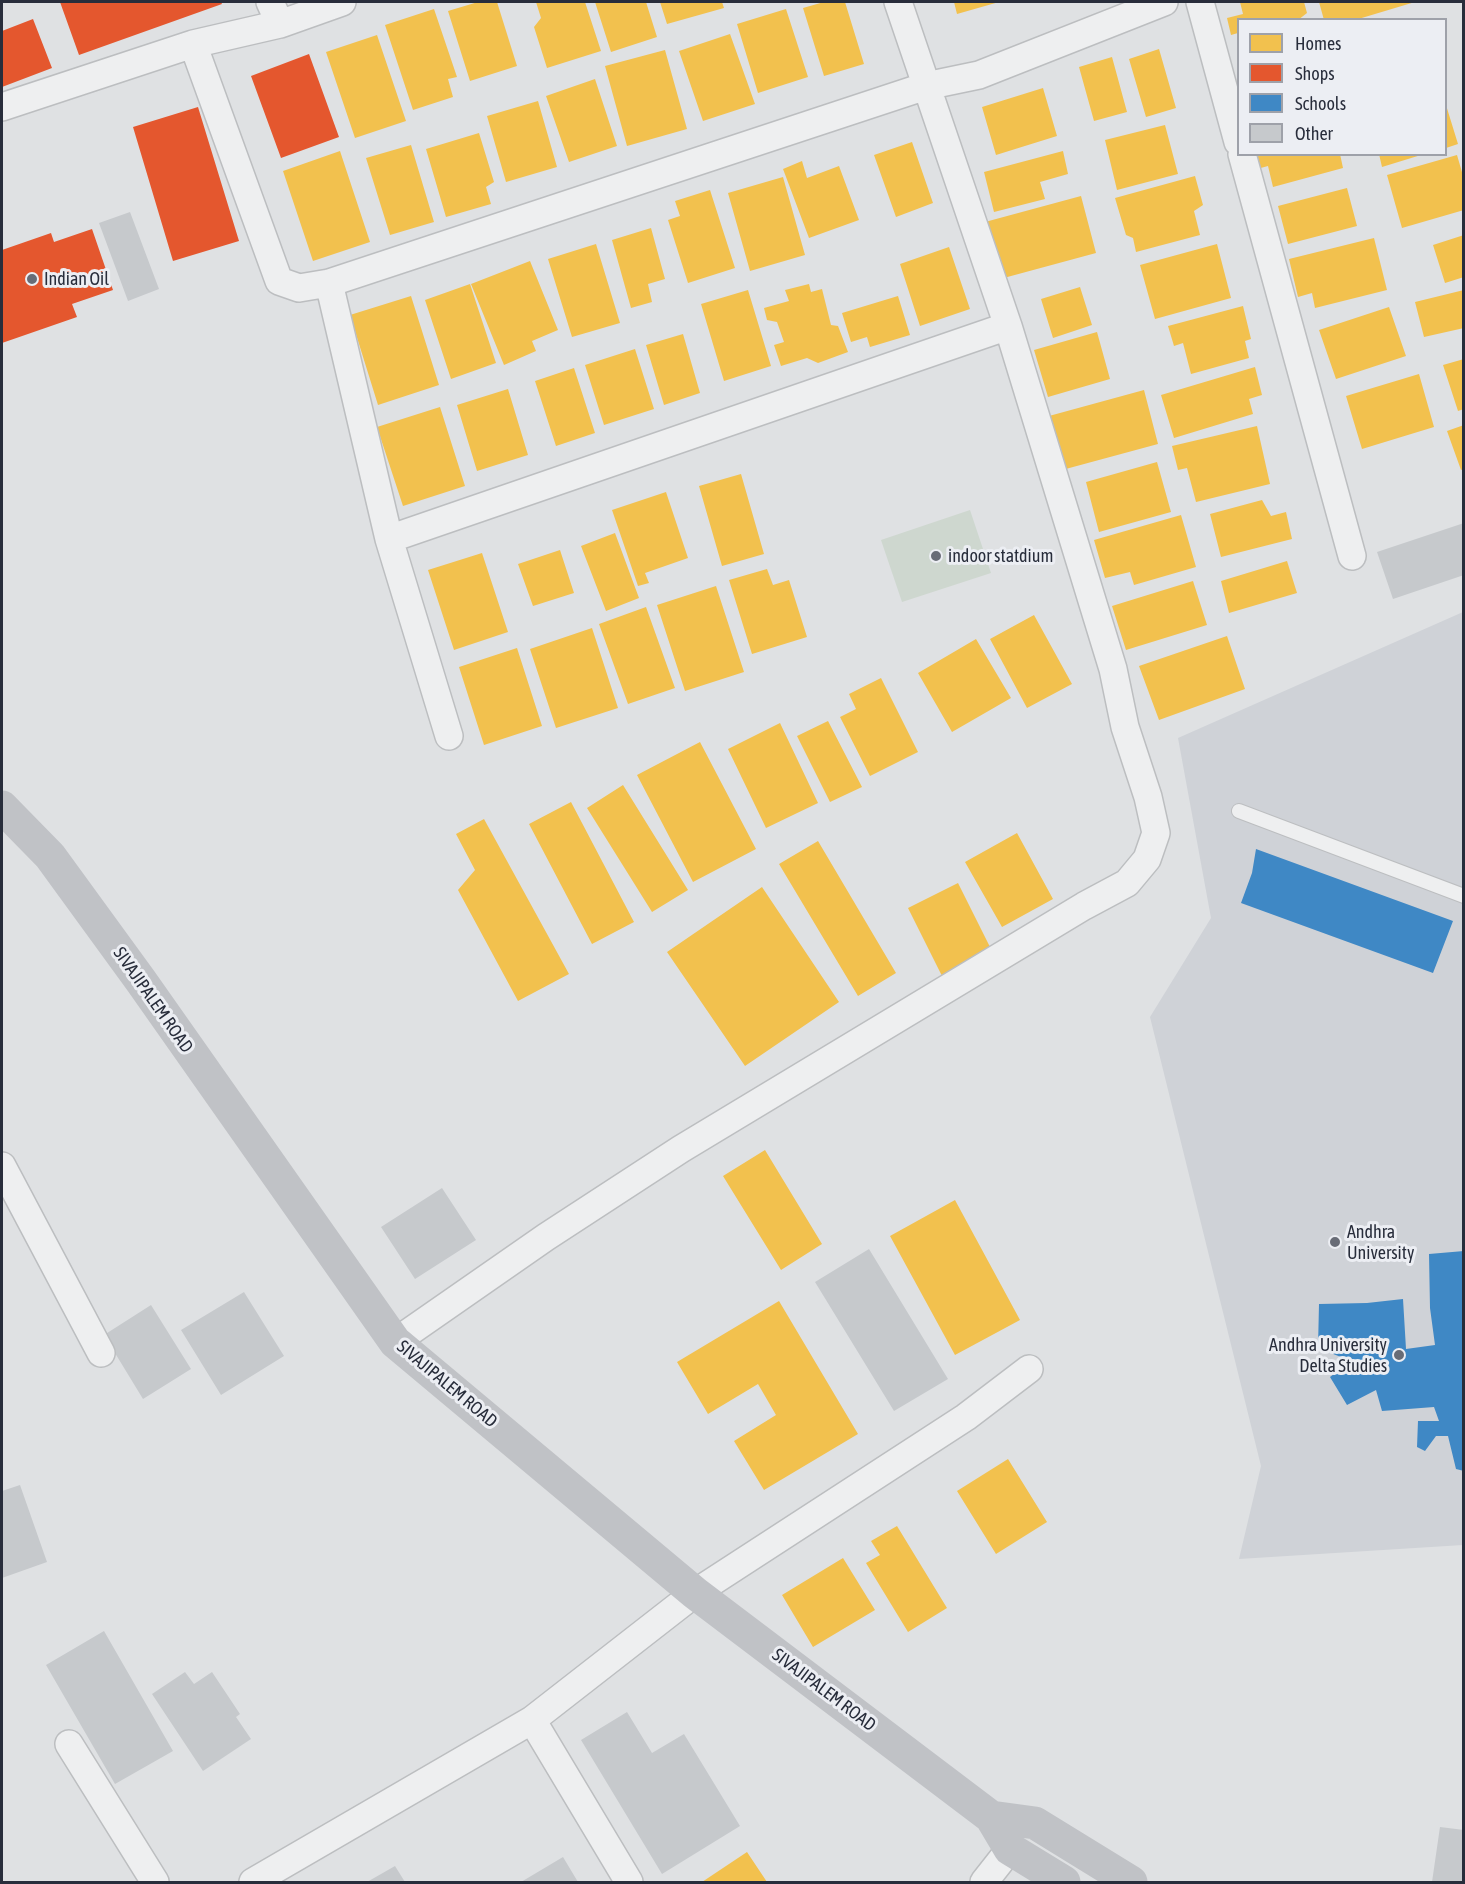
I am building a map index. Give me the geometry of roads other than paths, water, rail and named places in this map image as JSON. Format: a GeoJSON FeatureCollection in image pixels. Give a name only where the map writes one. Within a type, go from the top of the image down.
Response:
{"type":"FeatureCollection","features":[{"type":"Feature","properties":{"kind":"main road","name":"SIVAJIPALEM ROAD"},"geometry":{"type":"LineString","coordinates":[[2,807],[50,856],[141,981],[395,1342],[695,1593],[992,1816],[1010,1849],[1064,1882]]}},
{"type":"Feature","properties":{"kind":"main road","name":"SIVAJIPALEM ROAD"},"geometry":{"type":"LineString","coordinates":[[992,1816],[1035,1823],[1131,1882]]}},
{"type":"Feature","properties":{"kind":"street"},"geometry":{"type":"LineString","coordinates":[[2,107],[194,44],[275,13],[342,2]]}},
{"type":"Feature","properties":{"kind":"street"},"geometry":{"type":"LineString","coordinates":[[395,1342],[546,1237],[681,1149],[1084,906],[1126,883],[1147,859],[1156,832],[1148,797],[1125,727],[1113,669],[1008,326],[898,2]]}},
{"type":"Feature","properties":{"kind":"street"},"geometry":{"type":"LineString","coordinates":[[194,44],[279,280],[299,288],[329,283],[926,86],[979,75],[1164,2]]}},
{"type":"Feature","properties":{"kind":"street"},"geometry":{"type":"LineString","coordinates":[[1200,2],[1237,135]]}},
{"type":"Feature","properties":{"kind":"street"},"geometry":{"type":"LineString","coordinates":[[1243,156],[1352,556]]}},
{"type":"Feature","properties":{"kind":"street"},"geometry":{"type":"LineString","coordinates":[[329,283],[389,539],[449,736]]}},
{"type":"Feature","properties":{"kind":"street"},"geometry":{"type":"LineString","coordinates":[[389,539],[1008,326]]}},
{"type":"Feature","properties":{"kind":"street"},"geometry":{"type":"LineString","coordinates":[[2,1166],[101,1353]]}},
{"type":"Feature","properties":{"kind":"street"},"geometry":{"type":"LineString","coordinates":[[253,1882],[532,1720],[695,1593],[966,1416],[1029,1369]]}},
{"type":"Feature","properties":{"kind":"street"},"geometry":{"type":"LineString","coordinates":[[532,1720],[629,1882]]}},
{"type":"Feature","properties":{"kind":"street"},"geometry":{"type":"LineString","coordinates":[[69,1744],[155,1882]]}},
{"type":"Feature","properties":{"kind":"street"},"geometry":{"type":"LineString","coordinates":[[984,1882],[1010,1849]]}},
{"type":"Feature","properties":{"kind":"lane"},"geometry":{"type":"LineString","coordinates":[[1239,811],[1464,896]]}},
{"type":"Feature","properties":{"kind":"place","name":"Indian Oil"},"geometry":{"type":"Point","coordinates":[32,279]}},
{"type":"Feature","properties":{"kind":"place","name":"indoor statdium"},"geometry":{"type":"Point","coordinates":[936,556]}},
{"type":"Feature","properties":{"kind":"place","name":"Andhra University"},"geometry":{"type":"Point","coordinates":[1335,1242]}},
{"type":"Feature","properties":{"kind":"place","name":"Andhra University Delta Studies"},"geometry":{"type":"Point","coordinates":[1399,1355]}}]}
